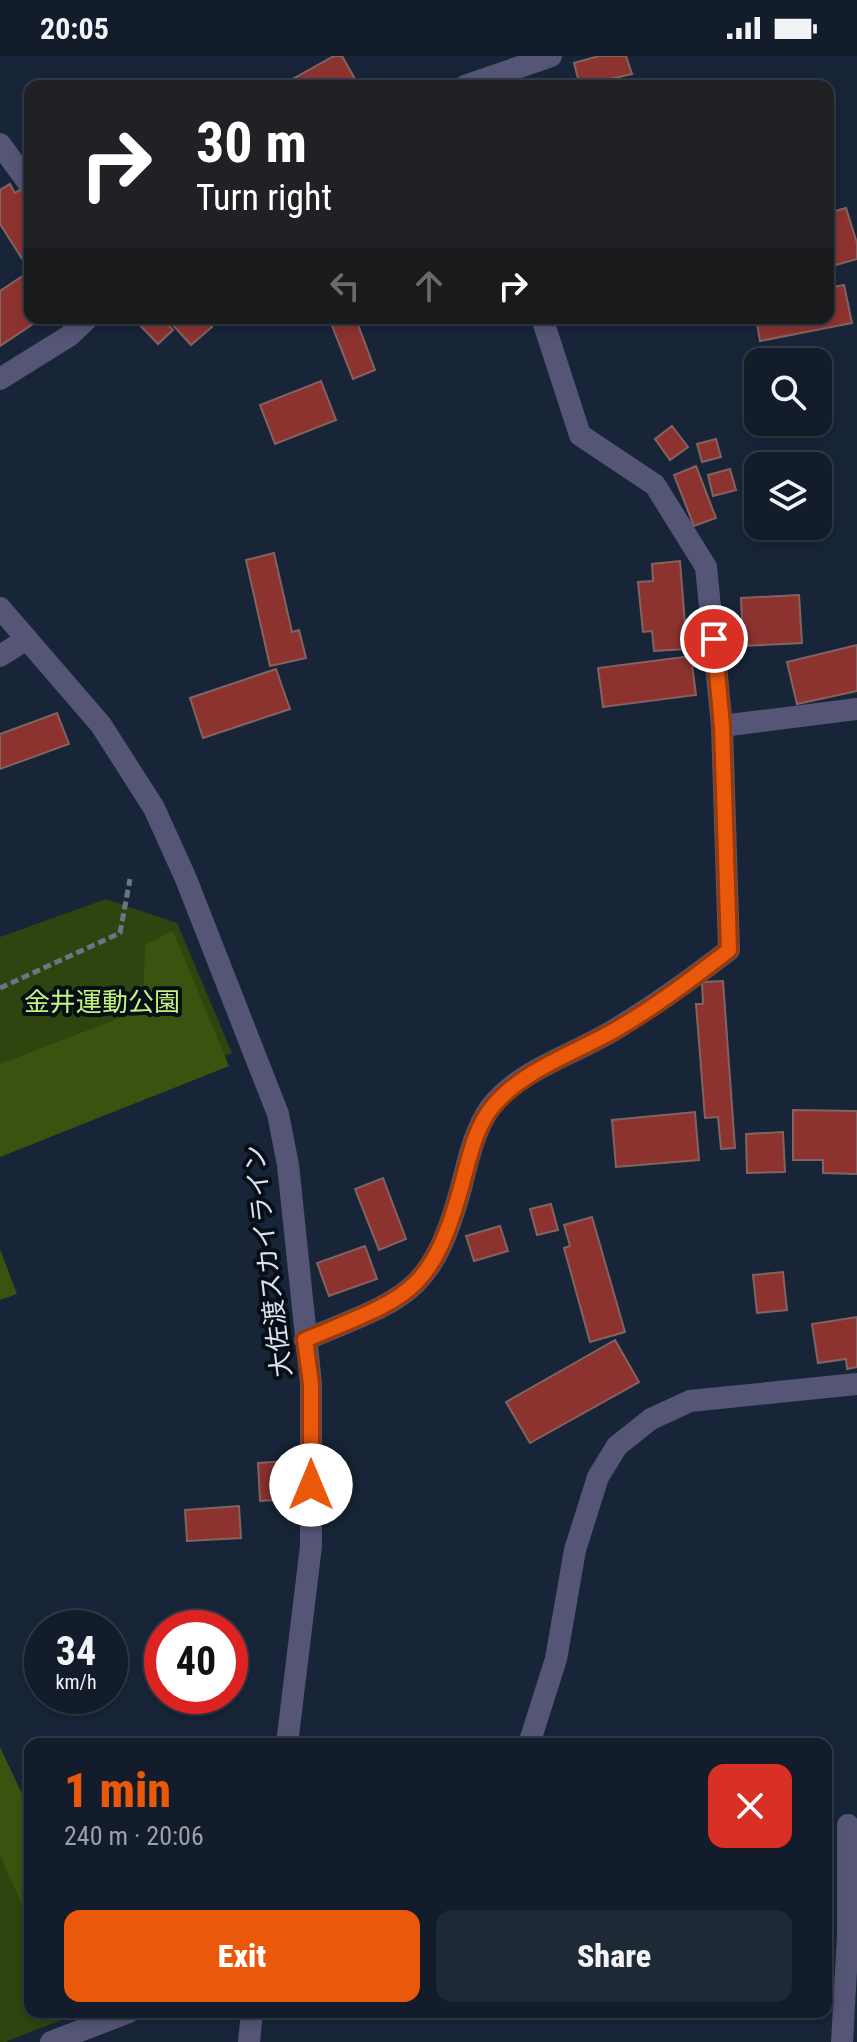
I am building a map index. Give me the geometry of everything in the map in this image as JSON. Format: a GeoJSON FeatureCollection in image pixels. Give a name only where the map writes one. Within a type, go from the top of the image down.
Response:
{"type":"FeatureCollection","features":[{"type":"Feature","properties":{"kind":"street"},"geometry":{"type":"LineString","coordinates":[[477,80],[512,62],[551,56]]}},
{"type":"Feature","properties":{"kind":"street"},"geometry":{"type":"LineString","coordinates":[[0,144],[24,177]]}},
{"type":"Feature","properties":{"kind":"street"},"geometry":{"type":"LineString","coordinates":[[0,379],[69,336],[82,324]]}},
{"type":"Feature","properties":{"kind":"street"},"geometry":{"type":"LineString","coordinates":[[305,1340],[397,1301],[422,1279],[448,1234],[473,1142],[490,1108],[513,1086],[618,1028],[729,950],[722,726],[706,567],[655,485],[580,435],[544,324]]}},
{"type":"Feature","properties":{"kind":"street","name":"大佐渡スカイライン"},"geometry":{"type":"LineString","coordinates":[[0,608],[101,725],[132,769],[186,879],[278,1114],[288,1165],[311,1384],[311,1546],[288,1738]]}},
{"type":"Feature","properties":{"kind":"street"},"geometry":{"type":"LineString","coordinates":[[0,656],[27,639]]}},
{"type":"Feature","properties":{"kind":"street"},"geometry":{"type":"LineString","coordinates":[[722,726],[857,709]]}},
{"type":"Feature","properties":{"kind":"street"},"geometry":{"type":"LineString","coordinates":[[531,1738],[556,1659],[575,1550],[598,1477],[617,1446],[651,1419],[690,1401],[857,1384]]}},
{"type":"Feature","properties":{"kind":"street"},"geometry":{"type":"LineString","coordinates":[[842,2042],[848,1935],[844,1824]]}},
{"type":"Feature","properties":{"kind":"street"},"geometry":{"type":"LineString","coordinates":[[51,2042],[113,2018]]}},
{"type":"Feature","properties":{"kind":"street"},"geometry":{"type":"LineString","coordinates":[[249,2042],[251,2018]]}},
{"type":"Feature","properties":{"kind":"path"},"geometry":{"type":"LineString","coordinates":[[0,988],[120,933],[130,879]]}},
{"type":"Feature","properties":{"kind":"green space","name":"金井運動公園"},"geometry":{"type":"Polygon","coordinates":[[[106,899],[177,923],[232,1053],[0,1149],[0,937],[106,899]]]}},
{"type":"Feature","properties":{"kind":"green space"},"geometry":{"type":"Polygon","coordinates":[[[173,931],[229,1066],[0,1157],[0,1064],[143,1009],[145,945],[173,931]]]}},
{"type":"Feature","properties":{"kind":"green space"},"geometry":{"type":"Polygon","coordinates":[[[0,1249],[17,1294],[0,1300],[0,1249]]]}},
{"type":"Feature","properties":{"kind":"green space"},"geometry":{"type":"Polygon","coordinates":[[[0,1747],[24,1798],[24,1909],[0,1855],[0,1747]]]}},
{"type":"Feature","properties":{"kind":"green space"},"geometry":{"type":"Polygon","coordinates":[[[0,1782],[24,1845],[24,2018],[66,2018],[0,2042],[0,1782]]]}},
{"type":"Feature","properties":{"kind":"building"},"geometry":{"type":"Polygon","coordinates":[[[334,56],[342,56],[356,80],[291,80],[334,56]]]}},
{"type":"Feature","properties":{"kind":"building"},"geometry":{"type":"Polygon","coordinates":[[[599,56],[626,56],[632,74],[606,80],[578,80],[574,63],[599,56]]]}},
{"type":"Feature","properties":{"kind":"building"},"geometry":{"type":"Polygon","coordinates":[[[10,184],[15,193],[21,189],[24,194],[24,262],[0,224],[0,190],[10,184]]]}},
{"type":"Feature","properties":{"kind":"building"},"geometry":{"type":"Polygon","coordinates":[[[846,208],[857,243],[857,259],[836,265],[834,258],[834,211],[846,208]]]}},
{"type":"Feature","properties":{"kind":"building"},"geometry":{"type":"Polygon","coordinates":[[[24,275],[24,324],[33,324],[0,346],[0,291],[24,275]]]}},
{"type":"Feature","properties":{"kind":"building"},"geometry":{"type":"Polygon","coordinates":[[[844,285],[852,323],[760,341],[757,324],[834,324],[834,287],[844,285]]]}},
{"type":"Feature","properties":{"kind":"building"},"geometry":{"type":"Polygon","coordinates":[[[139,324],[168,324],[173,330],[158,344],[139,324]]]}},
{"type":"Feature","properties":{"kind":"building"},"geometry":{"type":"Polygon","coordinates":[[[209,324],[212,327],[191,345],[173,325],[209,324]]]}},
{"type":"Feature","properties":{"kind":"building"},"geometry":{"type":"Polygon","coordinates":[[[331,324],[358,324],[375,370],[353,379],[331,324]]]}},
{"type":"Feature","properties":{"kind":"building"},"geometry":{"type":"Polygon","coordinates":[[[321,381],[336,420],[275,444],[260,405],[321,381]]]}},
{"type":"Feature","properties":{"kind":"building"},"geometry":{"type":"Polygon","coordinates":[[[672,426],[688,447],[670,460],[655,439],[672,426]]]}},
{"type":"Feature","properties":{"kind":"building"},"geometry":{"type":"Polygon","coordinates":[[[716,439],[721,457],[702,462],[697,444],[716,439]]]}},
{"type":"Feature","properties":{"kind":"building"},"geometry":{"type":"Polygon","coordinates":[[[696,466],[716,518],[694,526],[674,475],[696,466]]]}},
{"type":"Feature","properties":{"kind":"building"},"geometry":{"type":"Polygon","coordinates":[[[730,469],[736,490],[713,496],[708,475],[730,469]]]}},
{"type":"Feature","properties":{"kind":"building"},"geometry":{"type":"Polygon","coordinates":[[[274,553],[292,632],[299,630],[306,658],[270,666],[246,560],[274,553]]]}},
{"type":"Feature","properties":{"kind":"building"},"geometry":{"type":"Polygon","coordinates":[[[680,561],[687,649],[654,651],[652,631],[643,632],[638,582],[653,581],[652,564],[680,561]]]}},
{"type":"Feature","properties":{"kind":"building"},"geometry":{"type":"Polygon","coordinates":[[[799,595],[802,643],[743,646],[741,598],[799,595]]]}},
{"type":"Feature","properties":{"kind":"building"},"geometry":{"type":"Polygon","coordinates":[[[857,645],[857,691],[797,704],[787,662],[857,645]]]}},
{"type":"Feature","properties":{"kind":"building"},"geometry":{"type":"Polygon","coordinates":[[[691,656],[696,695],[603,707],[598,668],[691,656]]]}},
{"type":"Feature","properties":{"kind":"building"},"geometry":{"type":"Polygon","coordinates":[[[276,669],[290,709],[203,738],[190,698],[276,669]]]}},
{"type":"Feature","properties":{"kind":"building"},"geometry":{"type":"Polygon","coordinates":[[[57,713],[69,744],[0,769],[0,734],[57,713]]]}},
{"type":"Feature","properties":{"kind":"building"},"geometry":{"type":"Polygon","coordinates":[[[723,981],[735,1148],[721,1149],[718,1117],[705,1118],[696,1004],[703,1004],[702,982],[723,981]]]}},
{"type":"Feature","properties":{"kind":"building"},"geometry":{"type":"Polygon","coordinates":[[[793,1110],[857,1111],[857,1174],[823,1173],[823,1160],[793,1160],[793,1110]]]}},
{"type":"Feature","properties":{"kind":"building"},"geometry":{"type":"Polygon","coordinates":[[[695,1112],[699,1160],[616,1167],[612,1120],[695,1112]]]}},
{"type":"Feature","properties":{"kind":"building"},"geometry":{"type":"Polygon","coordinates":[[[783,1132],[785,1172],[747,1173],[746,1134],[783,1132]]]}},
{"type":"Feature","properties":{"kind":"building"},"geometry":{"type":"Polygon","coordinates":[[[383,1178],[406,1239],[379,1250],[355,1189],[383,1178]]]}},
{"type":"Feature","properties":{"kind":"building"},"geometry":{"type":"Polygon","coordinates":[[[551,1204],[558,1230],[537,1235],[530,1209],[551,1204]]]}},
{"type":"Feature","properties":{"kind":"building"},"geometry":{"type":"Polygon","coordinates":[[[592,1217],[625,1332],[590,1342],[564,1248],[570,1246],[564,1225],[592,1217]]]}},
{"type":"Feature","properties":{"kind":"building"},"geometry":{"type":"Polygon","coordinates":[[[500,1226],[508,1251],[474,1261],[466,1236],[500,1226]]]}},
{"type":"Feature","properties":{"kind":"building"},"geometry":{"type":"Polygon","coordinates":[[[365,1246],[377,1279],[329,1296],[317,1263],[365,1246]]]}},
{"type":"Feature","properties":{"kind":"building"},"geometry":{"type":"Polygon","coordinates":[[[783,1272],[787,1310],[757,1313],[753,1275],[783,1272]]]}},
{"type":"Feature","properties":{"kind":"building"},"geometry":{"type":"Polygon","coordinates":[[[857,1317],[857,1367],[847,1369],[846,1359],[818,1363],[812,1324],[857,1317]]]}},
{"type":"Feature","properties":{"kind":"building"},"geometry":{"type":"Polygon","coordinates":[[[615,1340],[639,1382],[530,1443],[506,1402],[615,1340]]]}},
{"type":"Feature","properties":{"kind":"building"},"geometry":{"type":"Polygon","coordinates":[[[286,1461],[289,1499],[260,1501],[258,1463],[286,1461]]]}},
{"type":"Feature","properties":{"kind":"building"},"geometry":{"type":"Polygon","coordinates":[[[239,1506],[241,1538],[187,1541],[185,1510],[239,1506]]]}},
{"type":"Feature","properties":{"kind":"route"},"geometry":{"type":"LineString","coordinates":[[311,1485],[311,1384],[305,1340],[397,1301],[422,1279],[448,1234],[473,1142],[490,1108],[513,1086],[618,1028],[729,950],[722,726],[714,639]]}}]}
